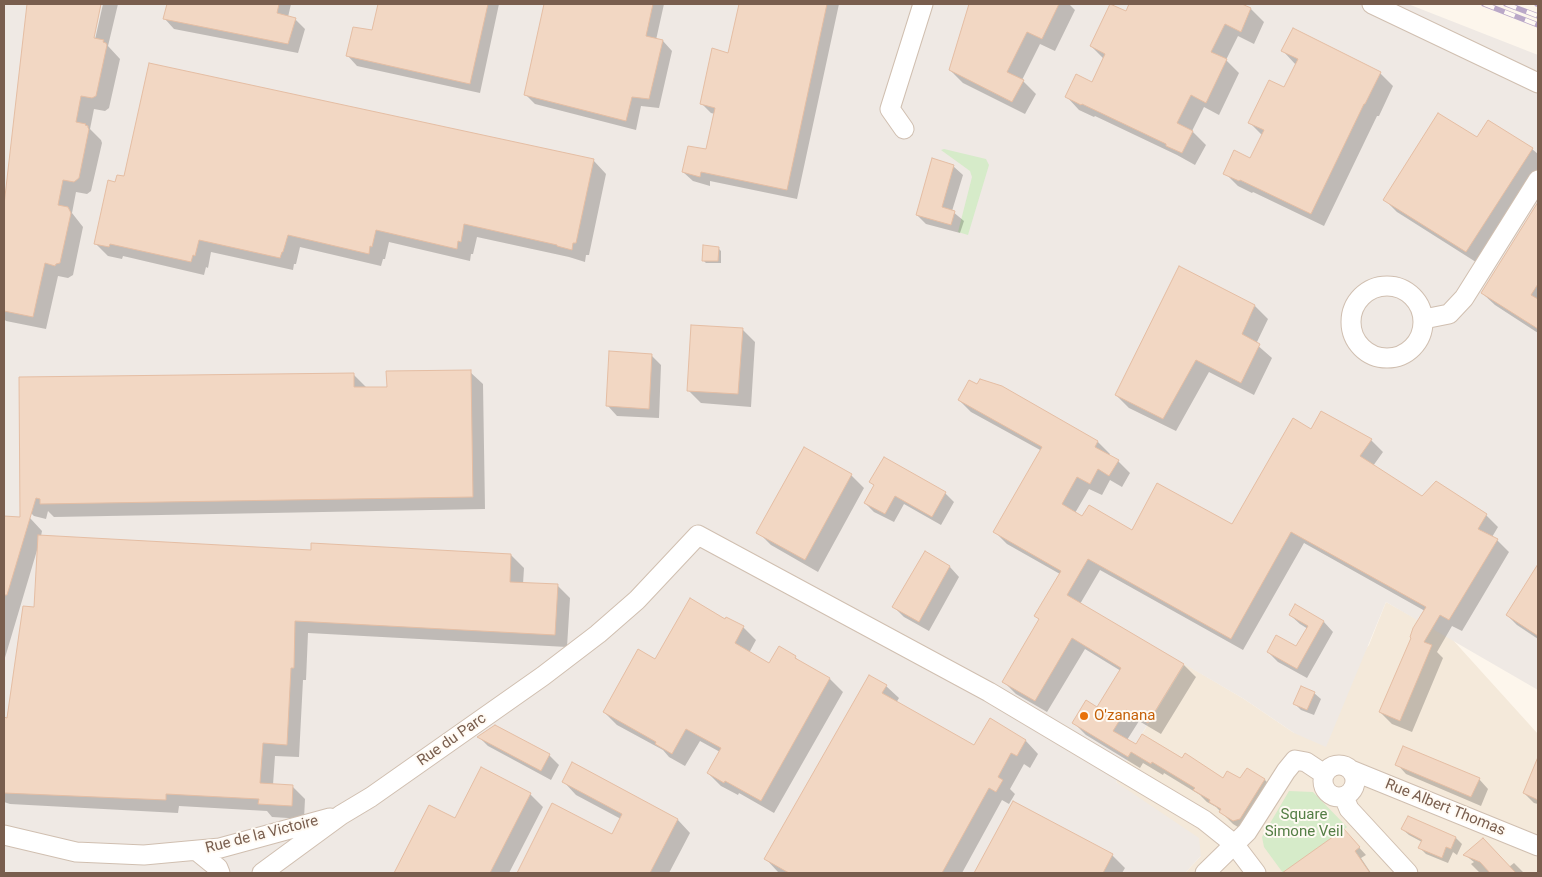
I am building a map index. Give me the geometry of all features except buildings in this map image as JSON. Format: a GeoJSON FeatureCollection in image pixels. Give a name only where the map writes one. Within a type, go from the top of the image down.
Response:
{"type":"FeatureCollection","features":[{"type":"Feature","properties":{"kind":"street"},"geometry":{"type":"LineString","coordinates":[[904,129],[890,109],[923,4]]}},
{"type":"Feature","properties":{"kind":"street"},"geometry":{"type":"LineString","coordinates":[[1372,4],[1538,83]]}},
{"type":"Feature","properties":{"kind":"street"},"geometry":{"type":"LineString","coordinates":[[1424,319],[1449,314],[1464,298],[1538,180]]}},
{"type":"Feature","properties":{"kind":"street","name":"Rue du Parc"},"geometry":{"type":"LineString","coordinates":[[262,873],[341,815],[371,797],[543,676],[598,634],[637,600],[698,535],[989,692],[1204,820],[1234,844]]}},
{"type":"Feature","properties":{"kind":"street"},"geometry":{"type":"LineString","coordinates":[[1205,873],[1247,832],[1295,760],[1306,762],[1324,774]]}},
{"type":"Feature","properties":{"kind":"street"},"geometry":{"type":"LineString","coordinates":[[1340,764],[1352,770],[1356,782],[1350,794],[1338,798],[1326,792],[1322,780],[1328,768],[1340,764]]}},
{"type":"Feature","properties":{"kind":"street","name":"Rue Albert Thomas"},"geometry":{"type":"LineString","coordinates":[[1352,770],[1538,846]]}},
{"type":"Feature","properties":{"kind":"street"},"geometry":{"type":"LineString","coordinates":[[1344,797],[1349,809],[1408,873]]}},
{"type":"Feature","properties":{"kind":"street","name":"Rue de la Victoire"},"geometry":{"type":"LineString","coordinates":[[4,835],[76,852],[144,855],[220,848],[341,815]]}},
{"type":"Feature","properties":{"kind":"street"},"geometry":{"type":"LineString","coordinates":[[1234,844],[1256,873]]}},
{"type":"Feature","properties":{"kind":"street"},"geometry":{"type":"LineString","coordinates":[[197,851],[218,868],[220,873]]}},
{"type":"Feature","properties":{"kind":"shaded area"},"geometry":{"type":"Polygon","coordinates":[[[4,4],[1408,4],[1538,55],[1538,690],[1386,602],[1326,747],[1294,733],[1244,699],[1184,664],[1131,752],[1116,782],[1199,838],[1201,856],[1185,873],[4,873],[4,4]]]}},
{"type":"Feature","properties":{"kind":"shaded area"},"geometry":{"type":"Polygon","coordinates":[[[1386,602],[1452,639],[1538,734],[1538,873],[1185,873],[1201,856],[1116,782],[1131,752],[1185,664],[1244,699],[1294,733],[1369,645],[1386,602]]]}},
{"type":"Feature","properties":{"kind":"green space"},"geometry":{"type":"Polygon","coordinates":[[[944,149],[986,159],[989,165],[968,235],[958,232],[972,177],[970,171],[941,150],[944,149]]]}},
{"type":"Feature","properties":{"kind":"green space","name":"Square Simone Veil"},"geometry":{"type":"Polygon","coordinates":[[[1289,791],[1313,792],[1347,827],[1283,873],[1264,847],[1262,837],[1289,791]]]}},
{"type":"Feature","properties":{"kind":"railway"},"geometry":{"type":"LineString","coordinates":[[1484,4],[1538,25]]}},
{"type":"Feature","properties":{"kind":"railway"},"geometry":{"type":"LineString","coordinates":[[1506,4],[1538,16]]}},
{"type":"Feature","properties":{"kind":"place","name":"O'zanana"},"geometry":{"type":"Point","coordinates":[1084,716]}}]}
